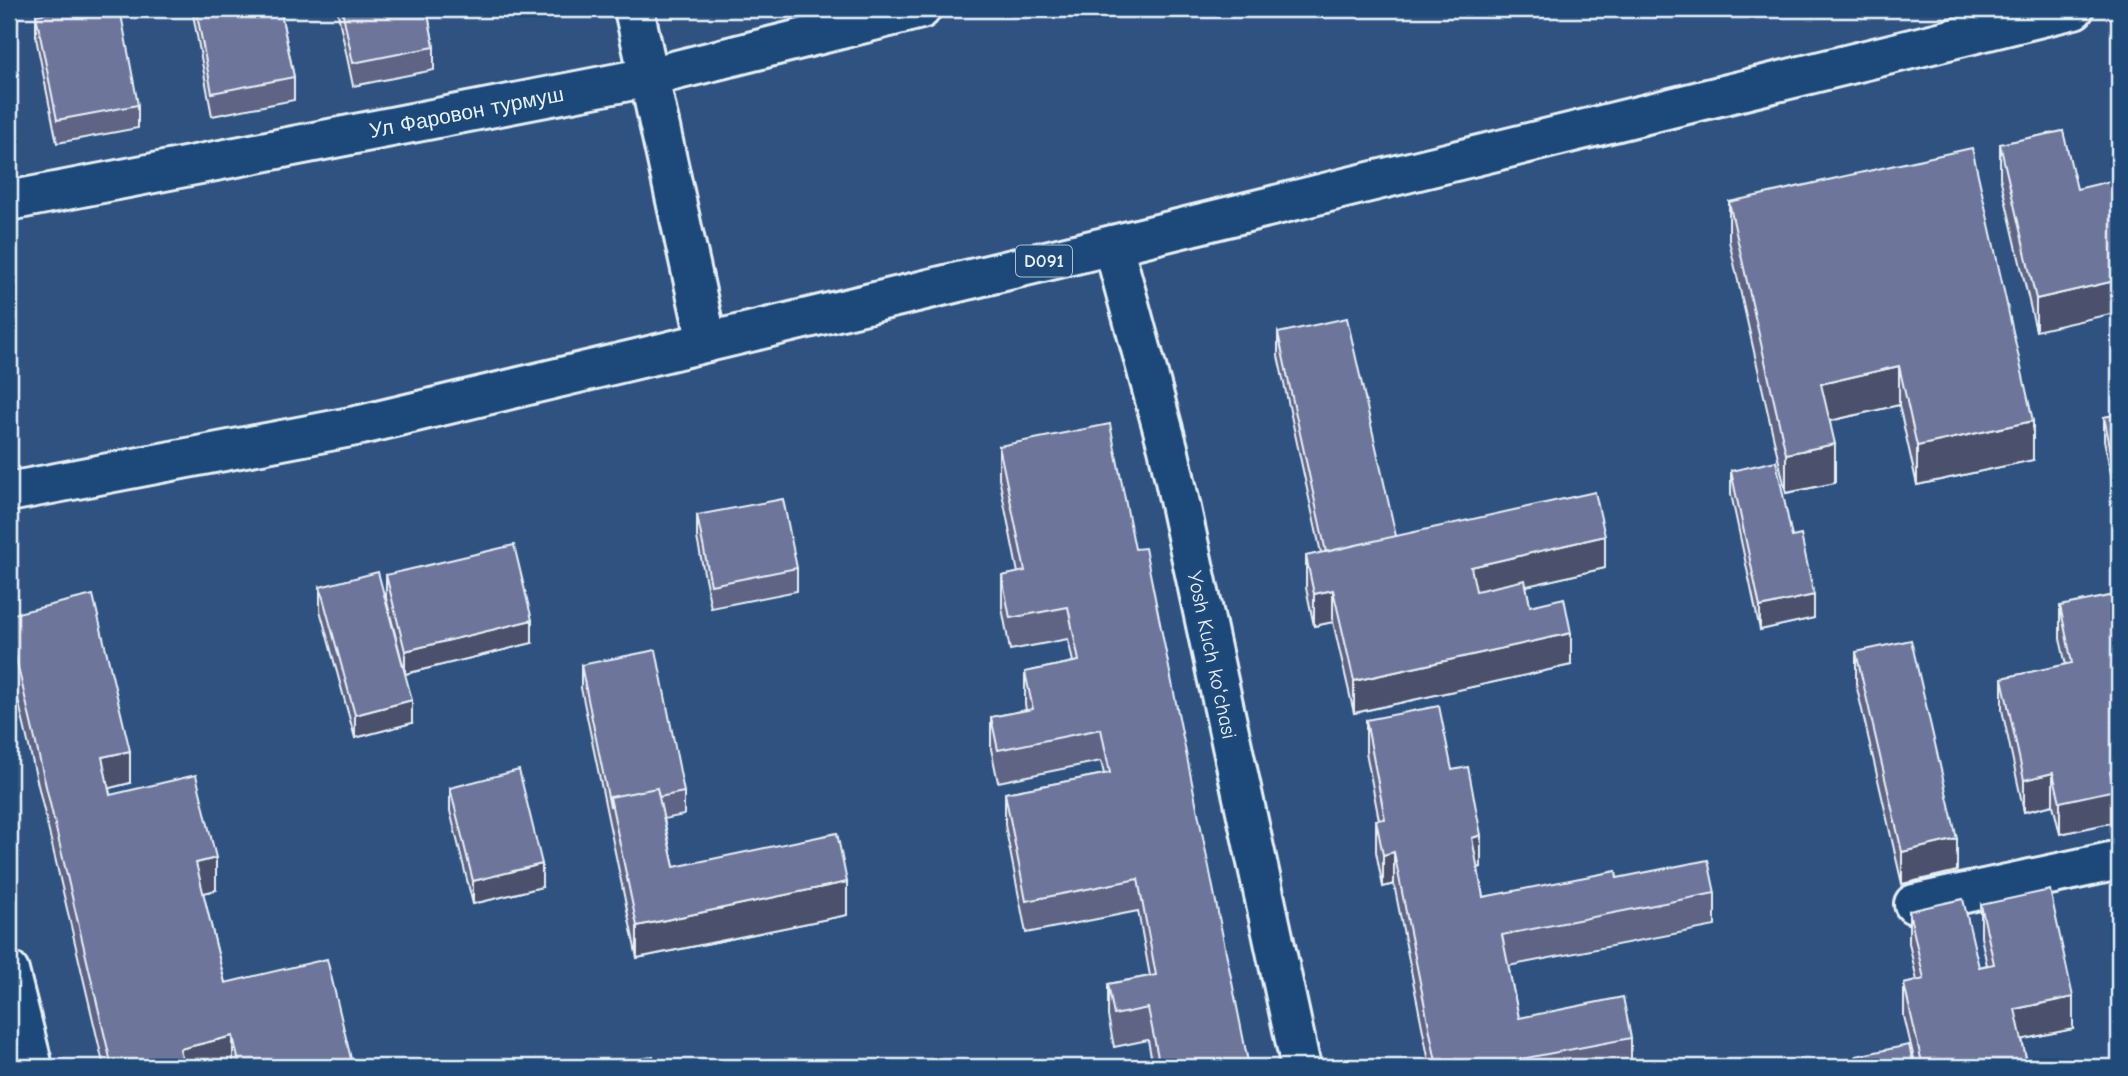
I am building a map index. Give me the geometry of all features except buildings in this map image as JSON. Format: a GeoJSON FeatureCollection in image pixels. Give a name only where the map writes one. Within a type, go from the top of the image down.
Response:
{"type":"FeatureCollection","features":[{"type":"Feature","properties":{"kind":"street"},"geometry":{"type":"LineString","coordinates":[[634,9],[707,342]]}},
{"type":"Feature","properties":{"kind":"street","name":"Ул Фаровон турмуш"},"geometry":{"type":"LineString","coordinates":[[9,201],[649,77],[921,9]]}},
{"type":"Feature","properties":{"kind":"street","name":"D091"},"geometry":{"type":"LineString","coordinates":[[9,492],[360,425],[1113,245],[2074,9]]}},
{"type":"Feature","properties":{"kind":"street","name":"Yosh Kuch koʻchasi"},"geometry":{"type":"LineString","coordinates":[[1113,245],[1168,448],[1301,1067]]}},
{"type":"Feature","properties":{"kind":"street"},"geometry":{"type":"LineString","coordinates":[[1914,904],[2119,860]]}},
{"type":"Feature","properties":{"kind":"street"},"geometry":{"type":"LineString","coordinates":[[9,971],[33,1067]]}}]}
